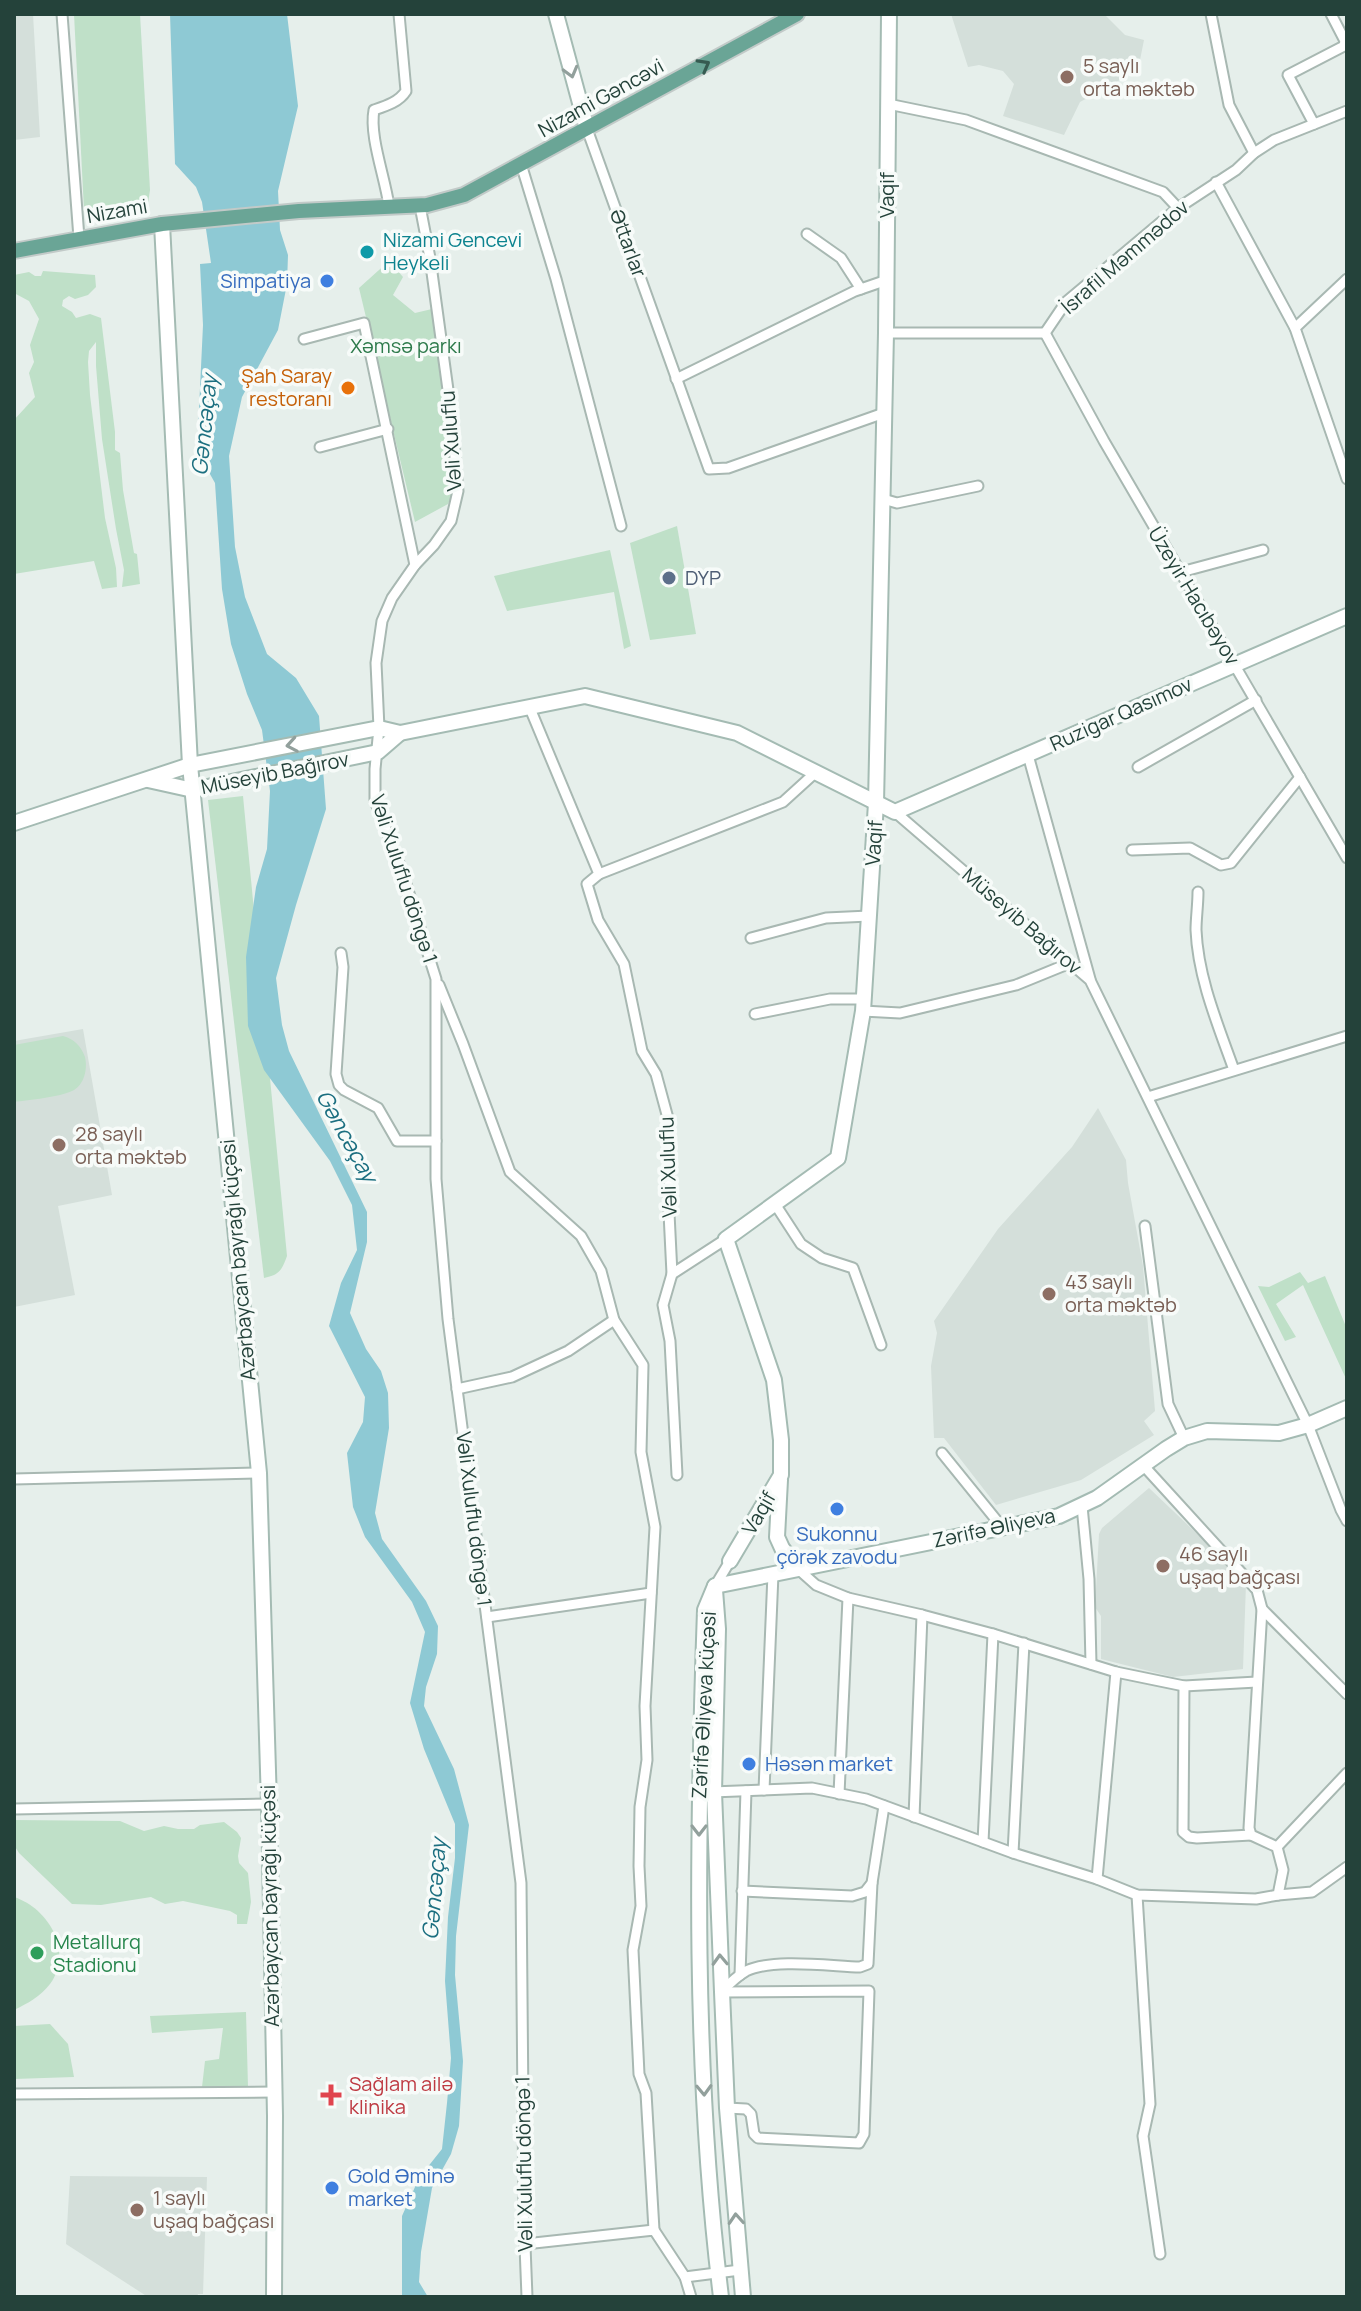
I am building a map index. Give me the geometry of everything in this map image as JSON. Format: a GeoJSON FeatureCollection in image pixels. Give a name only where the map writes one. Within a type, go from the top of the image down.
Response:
{"type":"FeatureCollection","features":[{"type":"Feature","properties":{"kind":"main road","name":"Nizami Gəncəvi"},"geometry":{"type":"LineString","coordinates":[[384,206],[420,206],[464,195],[797,14]]}},
{"type":"Feature","properties":{"kind":"main road","name":"Nizami"},"geometry":{"type":"LineString","coordinates":[[79,238],[162,224],[384,206]]}},
{"type":"Feature","properties":{"kind":"main road"},"geometry":{"type":"LineString","coordinates":[[14,251],[79,238]]}},
{"type":"Feature","properties":{"kind":"street"},"geometry":{"type":"LineString","coordinates":[[62,14],[79,238]]}},
{"type":"Feature","properties":{"kind":"street"},"geometry":{"type":"LineString","coordinates":[[384,206],[386,186],[371,123],[374,110],[389,105],[406,91],[399,14]]}},
{"type":"Feature","properties":{"kind":"street","name":"Əttarlar"},"geometry":{"type":"LineString","coordinates":[[556,14],[587,129],[709,469],[728,468],[884,413]]}},
{"type":"Feature","properties":{"kind":"street","name":"Vaqif"},"geometry":{"type":"LineString","coordinates":[[715,1586],[781,1475],[781,1440],[774,1380],[726,1239],[838,1158],[863,1005],[876,803],[889,14]]}},
{"type":"Feature","properties":{"kind":"street"},"geometry":{"type":"LineString","coordinates":[[1211,14],[1229,105],[1254,153]]}},
{"type":"Feature","properties":{"kind":"street"},"geometry":{"type":"LineString","coordinates":[[1314,124],[1288,75],[1344,46],[1345,41],[1331,14]]}},
{"type":"Feature","properties":{"kind":"street"},"geometry":{"type":"LineString","coordinates":[[888,104],[966,120],[1016,137],[1163,192],[1178,208]]}},
{"type":"Feature","properties":{"kind":"street","name":"İsrafil Məmmədov"},"geometry":{"type":"LineString","coordinates":[[886,333],[1045,333],[1066,302],[1178,208],[1236,170],[1274,140],[1347,111]]}},
{"type":"Feature","properties":{"kind":"street"},"geometry":{"type":"LineString","coordinates":[[521,164],[556,279],[621,526]]}},
{"type":"Feature","properties":{"kind":"street"},"geometry":{"type":"LineString","coordinates":[[1216,182],[1295,328],[1347,479]]}},
{"type":"Feature","properties":{"kind":"street","name":"Vəli Xuluflu"},"geometry":{"type":"LineString","coordinates":[[378,752],[376,663],[382,621],[392,598],[451,521],[458,491],[443,351],[420,206]]}},
{"type":"Feature","properties":{"kind":"street","name":"Azərbaycan bayrağı küçəsi"},"geometry":{"type":"LineString","coordinates":[[162,224],[190,765],[259,1473],[269,1804],[274,2297]]}},
{"type":"Feature","properties":{"kind":"street"},"geometry":{"type":"LineString","coordinates":[[807,234],[841,258],[861,289]]}},
{"type":"Feature","properties":{"kind":"street"},"geometry":{"type":"LineString","coordinates":[[1295,328],[1347,279]]}},
{"type":"Feature","properties":{"kind":"street"},"geometry":{"type":"LineString","coordinates":[[676,379],[861,289],[887,280]]}},
{"type":"Feature","properties":{"kind":"street"},"geometry":{"type":"LineString","coordinates":[[304,339],[364,323],[415,565]]}},
{"type":"Feature","properties":{"kind":"street","name":"Üzeyir Hacıbəyov"},"geometry":{"type":"LineString","coordinates":[[1045,333],[1104,441],[1347,858]]}},
{"type":"Feature","properties":{"kind":"street"},"geometry":{"type":"LineString","coordinates":[[320,447],[388,429]]}},
{"type":"Feature","properties":{"kind":"street"},"geometry":{"type":"LineString","coordinates":[[883,499],[897,503],[978,486]]}},
{"type":"Feature","properties":{"kind":"street"},"geometry":{"type":"LineString","coordinates":[[1181,572],[1263,550]]}},
{"type":"Feature","properties":{"kind":"street","name":"Ruzigar Qasımov"},"geometry":{"type":"LineString","coordinates":[[895,812],[1347,616]]}},
{"type":"Feature","properties":{"kind":"street","name":"Müseyib Bağırov"},"geometry":{"type":"LineString","coordinates":[[14,823],[144,779],[225,757],[379,728],[400,733],[585,696],[737,733],[895,812],[1090,980],[1308,1425],[1347,1521]]}},
{"type":"Feature","properties":{"kind":"street"},"geometry":{"type":"LineString","coordinates":[[1138,767],[1256,700]]}},
{"type":"Feature","properties":{"kind":"street"},"geometry":{"type":"LineString","coordinates":[[529,706],[599,874],[783,802],[816,772]]}},
{"type":"Feature","properties":{"kind":"street","name":"Müseyib Bağırov"},"geometry":{"type":"LineString","coordinates":[[144,779],[193,790],[378,752],[400,733]]}},
{"type":"Feature","properties":{"kind":"street","name":"Vəli Xuluflu döngə 1"},"geometry":{"type":"LineString","coordinates":[[378,752],[375,801],[401,868],[436,979],[438,1210],[448,1319],[521,1883],[527,2297]]}},
{"type":"Feature","properties":{"kind":"street"},"geometry":{"type":"LineString","coordinates":[[1028,755],[1090,980]]}},
{"type":"Feature","properties":{"kind":"street"},"geometry":{"type":"LineString","coordinates":[[1132,850],[1190,848],[1221,865],[1231,863],[1300,777]]}},
{"type":"Feature","properties":{"kind":"street","name":"Vəli Xuluflu"},"geometry":{"type":"LineString","coordinates":[[599,874],[587,884],[598,920],[624,964],[642,1051],[656,1074],[669,1122],[672,1274]]}},
{"type":"Feature","properties":{"kind":"street"},"geometry":{"type":"LineString","coordinates":[[1198,892],[1196,929],[1199,958],[1234,1070]]}},
{"type":"Feature","properties":{"kind":"street"},"geometry":{"type":"LineString","coordinates":[[751,938],[826,918],[869,916]]}},
{"type":"Feature","properties":{"kind":"street"},"geometry":{"type":"LineString","coordinates":[[341,953],[343,967],[335,1054],[339,1085],[378,1108],[397,1141],[436,1141]]}},
{"type":"Feature","properties":{"kind":"street"},"geometry":{"type":"LineString","coordinates":[[755,1014],[830,999],[900,1013],[1016,985],[1070,963]]}},
{"type":"Feature","properties":{"kind":"street"},"geometry":{"type":"LineString","coordinates":[[436,979],[510,1172],[581,1236],[601,1271],[614,1320],[643,1365],[641,1452],[655,1527],[645,1706],[647,1760],[640,1807],[641,1906],[633,1950],[639,2074],[646,2093],[654,2230],[685,2277],[691,2297]]}},
{"type":"Feature","properties":{"kind":"street"},"geometry":{"type":"LineString","coordinates":[[1148,1097],[1347,1036]]}},
{"type":"Feature","properties":{"kind":"street"},"geometry":{"type":"LineString","coordinates":[[775,1204],[801,1244],[822,1258],[853,1268],[881,1345]]}},
{"type":"Feature","properties":{"kind":"street"},"geometry":{"type":"LineString","coordinates":[[1145,1226],[1168,1404],[1184,1438]]}},
{"type":"Feature","properties":{"kind":"street"},"geometry":{"type":"LineString","coordinates":[[677,1475],[670,1341],[663,1305],[672,1274],[726,1239]]}},
{"type":"Feature","properties":{"kind":"street"},"geometry":{"type":"LineString","coordinates":[[457,1389],[512,1377],[568,1351],[614,1320]]}},
{"type":"Feature","properties":{"kind":"street","name":"Zərifə Əliyeva"},"geometry":{"type":"LineString","coordinates":[[715,1586],[1059,1516],[1082,1506],[1184,1438],[1207,1431],[1279,1433],[1308,1425],[1347,1408]]}},
{"type":"Feature","properties":{"kind":"street"},"geometry":{"type":"LineString","coordinates":[[942,1453],[1002,1527]]}},
{"type":"Feature","properties":{"kind":"street"},"geometry":{"type":"LineString","coordinates":[[1143,1465],[1257,1590],[1262,1609],[1251,1835]]}},
{"type":"Feature","properties":{"kind":"street"},"geometry":{"type":"LineString","coordinates":[[14,1479],[259,1473]]}},
{"type":"Feature","properties":{"kind":"street"},"geometry":{"type":"LineString","coordinates":[[781,1475],[777,1537],[798,1569],[816,1585],[848,1598],[993,1634],[1116,1672],[1184,1686],[1257,1682]]}},
{"type":"Feature","properties":{"kind":"street"},"geometry":{"type":"LineString","coordinates":[[1082,1506],[1089,1579],[1091,1664]]}},
{"type":"Feature","properties":{"kind":"street"},"geometry":{"type":"LineString","coordinates":[[764,1790],[773,1574]]}},
{"type":"Feature","properties":{"kind":"street","name":"Zərifə Əliyeva küçəsi"},"geometry":{"type":"LineString","coordinates":[[715,1586],[705,1610],[706,1792],[700,1961],[705,2110],[721,2297]]}},
{"type":"Feature","properties":{"kind":"street"},"geometry":{"type":"LineString","coordinates":[[487,1617],[651,1593]]}},
{"type":"Feature","properties":{"kind":"street"},"geometry":{"type":"LineString","coordinates":[[839,1794],[848,1598]]}},
{"type":"Feature","properties":{"kind":"street"},"geometry":{"type":"LineString","coordinates":[[1262,1609],[1347,1694]]}},
{"type":"Feature","properties":{"kind":"street"},"geometry":{"type":"LineString","coordinates":[[914,1817],[922,1615]]}},
{"type":"Feature","properties":{"kind":"street"},"geometry":{"type":"LineString","coordinates":[[983,1842],[993,1634]]}},
{"type":"Feature","properties":{"kind":"street"},"geometry":{"type":"LineString","coordinates":[[1013,1853],[1024,1643]]}},
{"type":"Feature","properties":{"kind":"street"},"geometry":{"type":"LineString","coordinates":[[1097,1879],[1116,1672]]}},
{"type":"Feature","properties":{"kind":"street"},"geometry":{"type":"LineString","coordinates":[[1184,1686],[1183,1832],[1197,1838],[1251,1835],[1277,1847]]}},
{"type":"Feature","properties":{"kind":"street"},"geometry":{"type":"LineString","coordinates":[[1277,1847],[1347,1773]]}},
{"type":"Feature","properties":{"kind":"street"},"geometry":{"type":"LineString","coordinates":[[706,1792],[812,1788],[866,1799],[1137,1895],[1256,1899],[1312,1892],[1347,1867]]}},
{"type":"Feature","properties":{"kind":"street"},"geometry":{"type":"LineString","coordinates":[[740,1975],[746,1791]]}},
{"type":"Feature","properties":{"kind":"street","name":"Zərifə Əliyeva küçəsi"},"geometry":{"type":"LineString","coordinates":[[706,1792],[743,2297]]}},
{"type":"Feature","properties":{"kind":"street"},"geometry":{"type":"LineString","coordinates":[[14,1809],[269,1804]]}},
{"type":"Feature","properties":{"kind":"street"},"geometry":{"type":"LineString","coordinates":[[722,1992],[749,1969],[770,1964],[860,1967],[868,1964],[872,1883],[884,1806]]}},
{"type":"Feature","properties":{"kind":"street"},"geometry":{"type":"LineString","coordinates":[[1277,1847],[1283,1870],[1278,1895]]}},
{"type":"Feature","properties":{"kind":"street"},"geometry":{"type":"LineString","coordinates":[[742,1891],[852,1896],[865,1892],[872,1883]]}},
{"type":"Feature","properties":{"kind":"street"},"geometry":{"type":"LineString","coordinates":[[1137,1895],[1150,2104],[1143,2136],[1160,2254]]}},
{"type":"Feature","properties":{"kind":"street"},"geometry":{"type":"LineString","coordinates":[[722,1992],[869,1991],[864,2134],[859,2143],[758,2138],[754,2134],[751,2114],[746,2109],[727,2108]]}},
{"type":"Feature","properties":{"kind":"street"},"geometry":{"type":"LineString","coordinates":[[14,2094],[274,2092]]}},
{"type":"Feature","properties":{"kind":"street"},"geometry":{"type":"LineString","coordinates":[[525,2244],[654,2230]]}},
{"type":"Feature","properties":{"kind":"street"},"geometry":{"type":"LineString","coordinates":[[685,2277],[740,2270]]}},
{"type":"Feature","properties":{"kind":"shaded area"},"geometry":{"type":"Polygon","coordinates":[[[14,14],[33,14],[40,137],[14,140],[14,14]]]}},
{"type":"Feature","properties":{"kind":"shaded area","name":"5 saylı orta məktəb"},"geometry":{"type":"Polygon","coordinates":[[[951,14],[1104,14],[1125,35],[1144,40],[1138,70],[1080,102],[1064,135],[1003,116],[1014,84],[1003,71],[979,65],[968,67],[951,14]]]}},
{"type":"Feature","properties":{"kind":"shaded area","name":"28 saylı orta məktəb"},"geometry":{"type":"Polygon","coordinates":[[[83,1029],[112,1195],[58,1206],[75,1295],[14,1307],[14,1041],[83,1029]]]}},
{"type":"Feature","properties":{"kind":"shaded area","name":"43 saylı orta məktəb"},"geometry":{"type":"Polygon","coordinates":[[[1098,1108],[1126,1160],[1143,1266],[1155,1411],[1144,1421],[1154,1435],[1081,1480],[996,1505],[944,1438],[934,1438],[931,1366],[937,1333],[934,1321],[998,1229],[1072,1147],[1098,1108]]]}},
{"type":"Feature","properties":{"kind":"shaded area","name":"46 saylı uşaq bağçası"},"geometry":{"type":"Polygon","coordinates":[[[1149,1488],[1246,1584],[1243,1669],[1173,1677],[1101,1659],[1101,1616],[1095,1607],[1099,1534],[1149,1488]]]}},
{"type":"Feature","properties":{"kind":"shaded area","name":"1 saylı uşaq bağçası"},"geometry":{"type":"Polygon","coordinates":[[[70,2176],[207,2177],[203,2294],[197,2297],[148,2297],[66,2244],[70,2176]]]}},
{"type":"Feature","properties":{"kind":"green space"},"geometry":{"type":"Polygon","coordinates":[[[74,14],[140,14],[150,190],[147,210],[93,217],[85,215],[74,14]]]}},
{"type":"Feature","properties":{"kind":"green space","name":"Xəmsə parkı"},"geometry":{"type":"Polygon","coordinates":[[[389,261],[403,277],[393,295],[415,313],[432,309],[454,491],[448,504],[415,522],[359,288],[389,261]]]}},
{"type":"Feature","properties":{"kind":"green space"},"geometry":{"type":"Polygon","coordinates":[[[43,271],[95,275],[96,287],[88,295],[75,299],[69,296],[63,300],[62,306],[76,318],[90,314],[101,318],[115,450],[120,453],[123,490],[140,584],[122,587],[124,570],[102,439],[96,342],[89,351],[90,395],[117,587],[102,589],[94,561],[14,574],[14,420],[35,397],[29,373],[34,362],[30,345],[39,319],[29,301],[14,293],[14,275],[29,272],[41,276],[43,271]]]}},
{"type":"Feature","properties":{"kind":"green space"},"geometry":{"type":"Polygon","coordinates":[[[677,526],[696,634],[650,640],[630,543],[677,526]]]}},
{"type":"Feature","properties":{"kind":"green space"},"geometry":{"type":"Polygon","coordinates":[[[610,550],[631,646],[624,649],[614,592],[507,611],[494,576],[610,550]]]}},
{"type":"Feature","properties":{"kind":"green space"},"geometry":{"type":"Polygon","coordinates":[[[243,796],[287,1256],[279,1271],[264,1278],[208,800],[243,796]]]}},
{"type":"Feature","properties":{"kind":"green space"},"geometry":{"type":"Polygon","coordinates":[[[63,1036],[77,1044],[85,1057],[86,1067],[80,1085],[60,1095],[14,1102],[14,1045],[63,1036]]]}},
{"type":"Feature","properties":{"kind":"green space"},"geometry":{"type":"Polygon","coordinates":[[[1300,1272],[1308,1283],[1325,1276],[1347,1329],[1347,1381],[1303,1285],[1276,1304],[1296,1337],[1285,1341],[1258,1286],[1269,1287],[1300,1272]]]}},
{"type":"Feature","properties":{"kind":"green space"},"geometry":{"type":"Polygon","coordinates":[[[14,1820],[120,1821],[144,1831],[164,1826],[194,1829],[200,1825],[224,1822],[241,1838],[239,1863],[248,1873],[251,1902],[247,1924],[237,1924],[237,1915],[230,1911],[183,1901],[165,1904],[151,1897],[101,1905],[72,1904],[19,1853],[14,1845],[14,1820]]]}},
{"type":"Feature","properties":{"kind":"green space","name":"Metallurq Stadionu"},"geometry":{"type":"Polygon","coordinates":[[[14,1897],[47,1921],[54,1932],[59,1958],[57,1971],[46,1989],[14,2010],[14,1897]]]}},
{"type":"Feature","properties":{"kind":"green space"},"geometry":{"type":"Polygon","coordinates":[[[246,2012],[248,2087],[202,2087],[205,2061],[219,2059],[223,2028],[152,2033],[150,2016],[246,2012]]]}},
{"type":"Feature","properties":{"kind":"green space"},"geometry":{"type":"Polygon","coordinates":[[[50,2024],[68,2044],[74,2077],[14,2079],[14,2026],[50,2024]]]}},
{"type":"Feature","properties":{"kind":"water","name":"Gəncəçay"},"geometry":{"type":"Polygon","coordinates":[[[170,14],[287,14],[298,106],[278,191],[280,230],[288,255],[287,284],[278,330],[242,397],[229,456],[235,547],[245,597],[267,654],[296,678],[319,716],[326,809],[276,978],[282,1025],[289,1051],[367,1212],[367,1242],[350,1313],[366,1349],[381,1371],[388,1393],[389,1428],[375,1513],[382,1539],[426,1601],[438,1626],[437,1654],[426,1687],[424,1706],[454,1769],[469,1825],[456,1936],[455,1975],[463,2061],[459,2126],[451,2154],[432,2188],[419,2282],[428,2297],[402,2297],[402,2216],[419,2178],[442,2149],[451,2058],[445,1981],[455,1824],[424,1749],[410,1703],[425,1632],[412,1602],[365,1537],[353,1507],[347,1453],[363,1422],[365,1397],[329,1326],[341,1283],[357,1250],[352,1205],[330,1161],[264,1070],[248,1026],[246,957],[256,887],[267,849],[270,791],[262,730],[231,644],[222,589],[215,483],[197,451],[203,325],[200,264],[211,263],[202,202],[196,187],[175,164],[170,14]]]}},
{"type":"Feature","properties":{"kind":"place","name":"5 saylı orta məktəb"},"geometry":{"type":"Point","coordinates":[1067,77]}},
{"type":"Feature","properties":{"kind":"place","name":"Nizami Gencevi Heykeli"},"geometry":{"type":"Point","coordinates":[367,252]}},
{"type":"Feature","properties":{"kind":"place","name":"Simpatiya"},"geometry":{"type":"Point","coordinates":[327,281]}},
{"type":"Feature","properties":{"kind":"place","name":"Şah Saray restoranı"},"geometry":{"type":"Point","coordinates":[348,388]}},
{"type":"Feature","properties":{"kind":"place","name":"DYP"},"geometry":{"type":"Point","coordinates":[669,578]}},
{"type":"Feature","properties":{"kind":"place","name":"28 saylı orta məktəb"},"geometry":{"type":"Point","coordinates":[59,1145]}},
{"type":"Feature","properties":{"kind":"place","name":"43 saylı orta məktəb"},"geometry":{"type":"Point","coordinates":[1049,1294]}},
{"type":"Feature","properties":{"kind":"place","name":"Sukonnu çörək zavodu"},"geometry":{"type":"Point","coordinates":[837,1509]}},
{"type":"Feature","properties":{"kind":"place","name":"46 saylı uşaq bağçası"},"geometry":{"type":"Point","coordinates":[1163,1566]}},
{"type":"Feature","properties":{"kind":"place","name":"Həsən market"},"geometry":{"type":"Point","coordinates":[749,1764]}},
{"type":"Feature","properties":{"kind":"place","name":"Metallurq Stadionu"},"geometry":{"type":"Point","coordinates":[37,1953]}},
{"type":"Feature","properties":{"kind":"place","name":"Sağlam ailə klinika"},"geometry":{"type":"Point","coordinates":[331,2095]}},
{"type":"Feature","properties":{"kind":"place","name":"Gold Əminə market"},"geometry":{"type":"Point","coordinates":[332,2188]}},
{"type":"Feature","properties":{"kind":"place","name":"1 saylı uşaq bağçası"},"geometry":{"type":"Point","coordinates":[137,2210]}}]}
